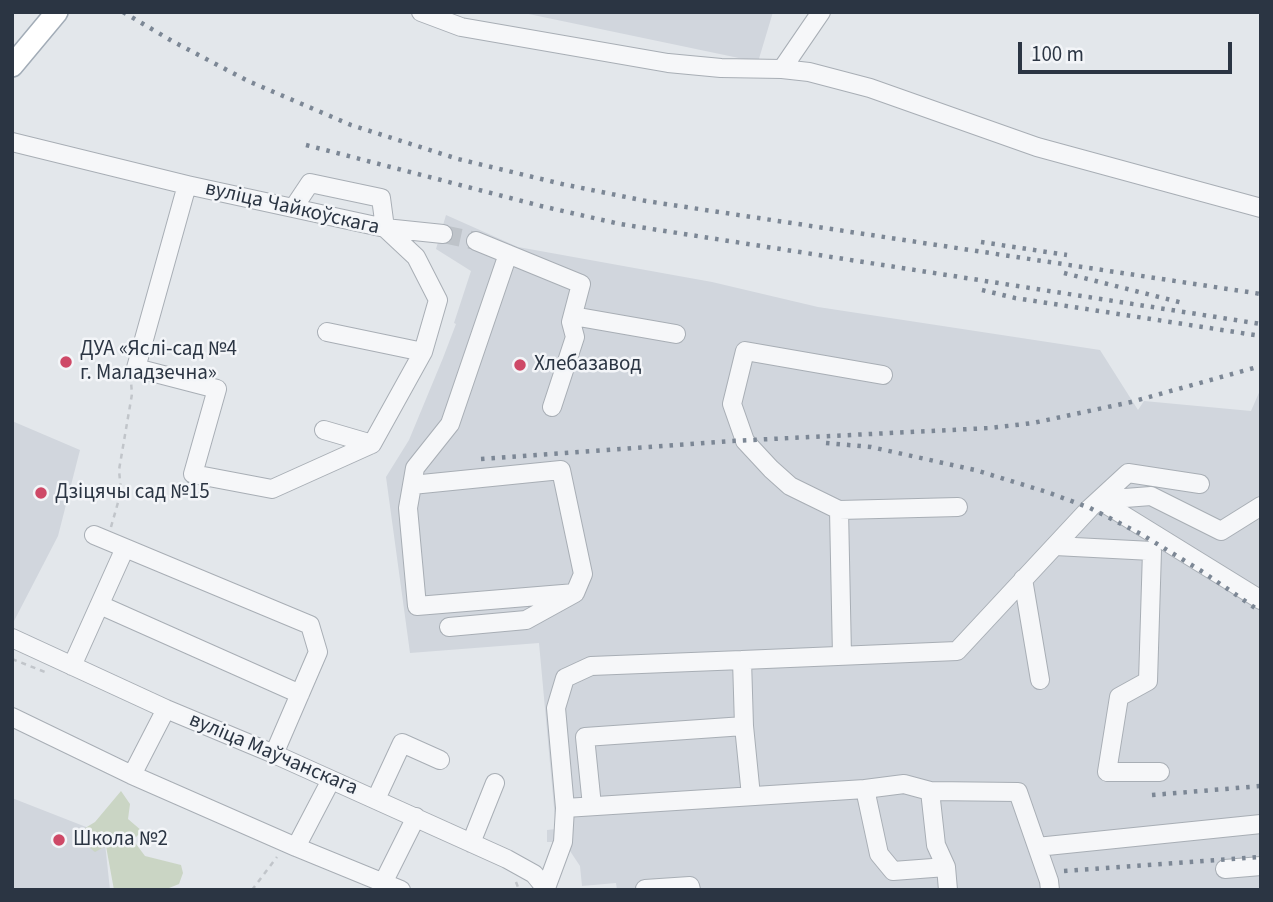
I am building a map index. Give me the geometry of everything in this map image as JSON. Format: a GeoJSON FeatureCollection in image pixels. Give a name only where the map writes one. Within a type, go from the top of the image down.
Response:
{"type":"FeatureCollection","features":[{"type":"Feature","properties":{"kind":"main road"},"geometry":{"type":"LineString","coordinates":[[14,61],[57,12]]}},
{"type":"Feature","properties":{"kind":"street"},"geometry":{"type":"LineString","coordinates":[[421,12],[461,27],[668,63],[809,72],[870,88],[1037,148],[1261,208]]}},
{"type":"Feature","properties":{"kind":"street"},"geometry":{"type":"LineString","coordinates":[[782,69],[821,12]]}},
{"type":"Feature","properties":{"kind":"street","name":"вуліца Чайкоўскага"},"geometry":{"type":"LineString","coordinates":[[12,142],[187,185],[385,228],[416,257],[438,300],[423,352],[372,444]]}},
{"type":"Feature","properties":{"kind":"street"},"geometry":{"type":"LineString","coordinates":[[294,207],[310,183],[381,198],[385,228],[443,234]]}},
{"type":"Feature","properties":{"kind":"street"},"geometry":{"type":"LineString","coordinates":[[187,185],[136,368],[217,389],[194,474],[272,489],[372,444]]}},
{"type":"Feature","properties":{"kind":"street"},"geometry":{"type":"LineString","coordinates":[[476,242],[580,284],[571,322],[575,337],[552,407]]}},
{"type":"Feature","properties":{"kind":"street"},"geometry":{"type":"LineString","coordinates":[[508,254],[450,424],[415,468],[408,508],[417,606],[575,593]]}},
{"type":"Feature","properties":{"kind":"street"},"geometry":{"type":"LineString","coordinates":[[573,316],[676,334]]}},
{"type":"Feature","properties":{"kind":"street"},"geometry":{"type":"LineString","coordinates":[[327,332],[423,352]]}},
{"type":"Feature","properties":{"kind":"street"},"geometry":{"type":"LineString","coordinates":[[883,375],[745,351],[732,404],[746,441],[790,486],[839,510],[958,507]]}},
{"type":"Feature","properties":{"kind":"street"},"geometry":{"type":"LineString","coordinates":[[324,430],[372,444]]}},
{"type":"Feature","properties":{"kind":"street"},"geometry":{"type":"LineString","coordinates":[[412,485],[561,470],[583,574],[575,593],[526,621],[449,627]]}},
{"type":"Feature","properties":{"kind":"street"},"geometry":{"type":"LineString","coordinates":[[542,884],[563,842],[565,808],[556,708],[565,678],[591,666],[957,651],[1023,579],[1128,473],[1200,484]]}},
{"type":"Feature","properties":{"kind":"street"},"geometry":{"type":"LineString","coordinates":[[1099,500],[1151,496],[1221,531],[1261,506]]}},
{"type":"Feature","properties":{"kind":"street"},"geometry":{"type":"LineString","coordinates":[[1099,500],[1261,600]]}},
{"type":"Feature","properties":{"kind":"street"},"geometry":{"type":"LineString","coordinates":[[839,510],[842,656]]}},
{"type":"Feature","properties":{"kind":"street"},"geometry":{"type":"LineString","coordinates":[[100,538],[310,625],[318,652],[274,754]]}},
{"type":"Feature","properties":{"kind":"street"},"geometry":{"type":"LineString","coordinates":[[1055,546],[1152,551],[1148,681],[1119,696],[1107,772],[1160,772]]}},
{"type":"Feature","properties":{"kind":"street"},"geometry":{"type":"LineString","coordinates":[[72,666],[125,548]]}},
{"type":"Feature","properties":{"kind":"street"},"geometry":{"type":"LineString","coordinates":[[1023,579],[1040,680]]}},
{"type":"Feature","properties":{"kind":"street"},"geometry":{"type":"LineString","coordinates":[[100,605],[300,694]]}},
{"type":"Feature","properties":{"kind":"street","name":"вуліца Маўчанскага"},"geometry":{"type":"LineString","coordinates":[[12,638],[507,859],[542,884]]}},
{"type":"Feature","properties":{"kind":"street"},"geometry":{"type":"LineString","coordinates":[[742,660],[744,726],[751,796]]}},
{"type":"Feature","properties":{"kind":"street"},"geometry":{"type":"LineString","coordinates":[[132,775],[166,709]]}},
{"type":"Feature","properties":{"kind":"street"},"geometry":{"type":"LineString","coordinates":[[12,717],[132,775],[401,890]]}},
{"type":"Feature","properties":{"kind":"street"},"geometry":{"type":"LineString","coordinates":[[592,806],[586,737],[744,726]]}},
{"type":"Feature","properties":{"kind":"street"},"geometry":{"type":"LineString","coordinates":[[376,799],[402,743],[440,760]]}},
{"type":"Feature","properties":{"kind":"street"},"geometry":{"type":"LineString","coordinates":[[291,845],[331,780]]}},
{"type":"Feature","properties":{"kind":"street"},"geometry":{"type":"LineString","coordinates":[[471,843],[495,783]]}},
{"type":"Feature","properties":{"kind":"street"},"geometry":{"type":"LineString","coordinates":[[565,808],[865,789],[904,784],[930,791],[1018,792],[1049,890]]}},
{"type":"Feature","properties":{"kind":"street"},"geometry":{"type":"LineString","coordinates":[[865,789],[879,854],[893,871],[946,867]]}},
{"type":"Feature","properties":{"kind":"street"},"geometry":{"type":"LineString","coordinates":[[930,791],[936,845],[946,867],[948,890]]}},
{"type":"Feature","properties":{"kind":"street"},"geometry":{"type":"LineString","coordinates":[[383,883],[416,817]]}},
{"type":"Feature","properties":{"kind":"street"},"geometry":{"type":"LineString","coordinates":[[1037,847],[1261,824]]}},
{"type":"Feature","properties":{"kind":"street"},"geometry":{"type":"LineString","coordinates":[[1225,869],[1261,866]]}},
{"type":"Feature","properties":{"kind":"street"},"geometry":{"type":"LineString","coordinates":[[645,889],[690,887],[691,890]]}},
{"type":"Feature","properties":{"kind":"path"},"geometry":{"type":"LineString","coordinates":[[100,538],[121,492],[118,470],[132,394],[131,378],[136,368]]}},
{"type":"Feature","properties":{"kind":"path"},"geometry":{"type":"LineString","coordinates":[[252,890],[291,845]]}},
{"type":"Feature","properties":{"kind":"shaded area"},"geometry":{"type":"Polygon","coordinates":[[[519,12],[773,12],[758,62],[519,12]]]}},
{"type":"Feature","properties":{"kind":"shaded area"},"geometry":{"type":"Polygon","coordinates":[[[446,215],[518,247],[712,282],[818,307],[1100,350],[1138,410],[1144,401],[1251,411],[1261,388],[1261,890],[617,890],[616,883],[582,886],[580,866],[564,842],[547,842],[547,830],[556,829],[539,643],[410,653],[386,477],[409,440],[443,358],[471,271],[436,249],[446,215]]]}},
{"type":"Feature","properties":{"kind":"shaded area","name":"Дзіцячы сад №15"},"geometry":{"type":"Polygon","coordinates":[[[12,421],[80,450],[58,536],[14,621],[12,620],[12,421]]]}},
{"type":"Feature","properties":{"kind":"shaded area","name":"Школа №2"},"geometry":{"type":"Polygon","coordinates":[[[12,798],[104,834],[110,890],[12,890],[12,798]]]}},
{"type":"Feature","properties":{"kind":"green space"},"geometry":{"type":"Polygon","coordinates":[[[121,791],[130,804],[128,819],[142,831],[133,840],[145,856],[181,865],[183,873],[179,884],[164,890],[114,890],[106,846],[95,852],[80,840],[77,833],[95,822],[121,791]]]}},
{"type":"Feature","properties":{"kind":"tunnel"},"geometry":{"type":"LineString","coordinates":[[443,234],[476,241]]}},
{"type":"Feature","properties":{"kind":"railway"},"geometry":{"type":"LineString","coordinates":[[123,12],[248,81],[351,125],[458,159],[646,201],[1261,294]]}},
{"type":"Feature","properties":{"kind":"railway"},"geometry":{"type":"LineString","coordinates":[[306,145],[620,224],[1261,324]]}},
{"type":"Feature","properties":{"kind":"railway"},"geometry":{"type":"LineString","coordinates":[[981,242],[1067,255]]}},
{"type":"Feature","properties":{"kind":"railway"},"geometry":{"type":"LineString","coordinates":[[1064,273],[1183,303]]}},
{"type":"Feature","properties":{"kind":"railway"},"geometry":{"type":"LineString","coordinates":[[982,290],[1015,298],[1261,336]]}},
{"type":"Feature","properties":{"kind":"railway"},"geometry":{"type":"LineString","coordinates":[[481,459],[731,441],[990,428],[1033,423],[1131,402],[1261,366]]}},
{"type":"Feature","properties":{"kind":"railway"},"geometry":{"type":"LineString","coordinates":[[826,443],[871,447],[975,470],[1090,508],[1141,534],[1261,612]]}},
{"type":"Feature","properties":{"kind":"railway"},"geometry":{"type":"LineString","coordinates":[[1152,795],[1261,786]]}},
{"type":"Feature","properties":{"kind":"railway"},"geometry":{"type":"LineString","coordinates":[[1064,871],[1261,857]]}},
{"type":"Feature","properties":{"kind":"place","name":"ДУА «Яслі-сад №4 г. Маладзечна»"},"geometry":{"type":"Point","coordinates":[66,362]}},
{"type":"Feature","properties":{"kind":"place","name":"Хлебазавод"},"geometry":{"type":"Point","coordinates":[520,365]}},
{"type":"Feature","properties":{"kind":"place","name":"Дзіцячы сад №15"},"geometry":{"type":"Point","coordinates":[41,493]}},
{"type":"Feature","properties":{"kind":"place","name":"Школа №2"},"geometry":{"type":"Point","coordinates":[59,840]}}]}
